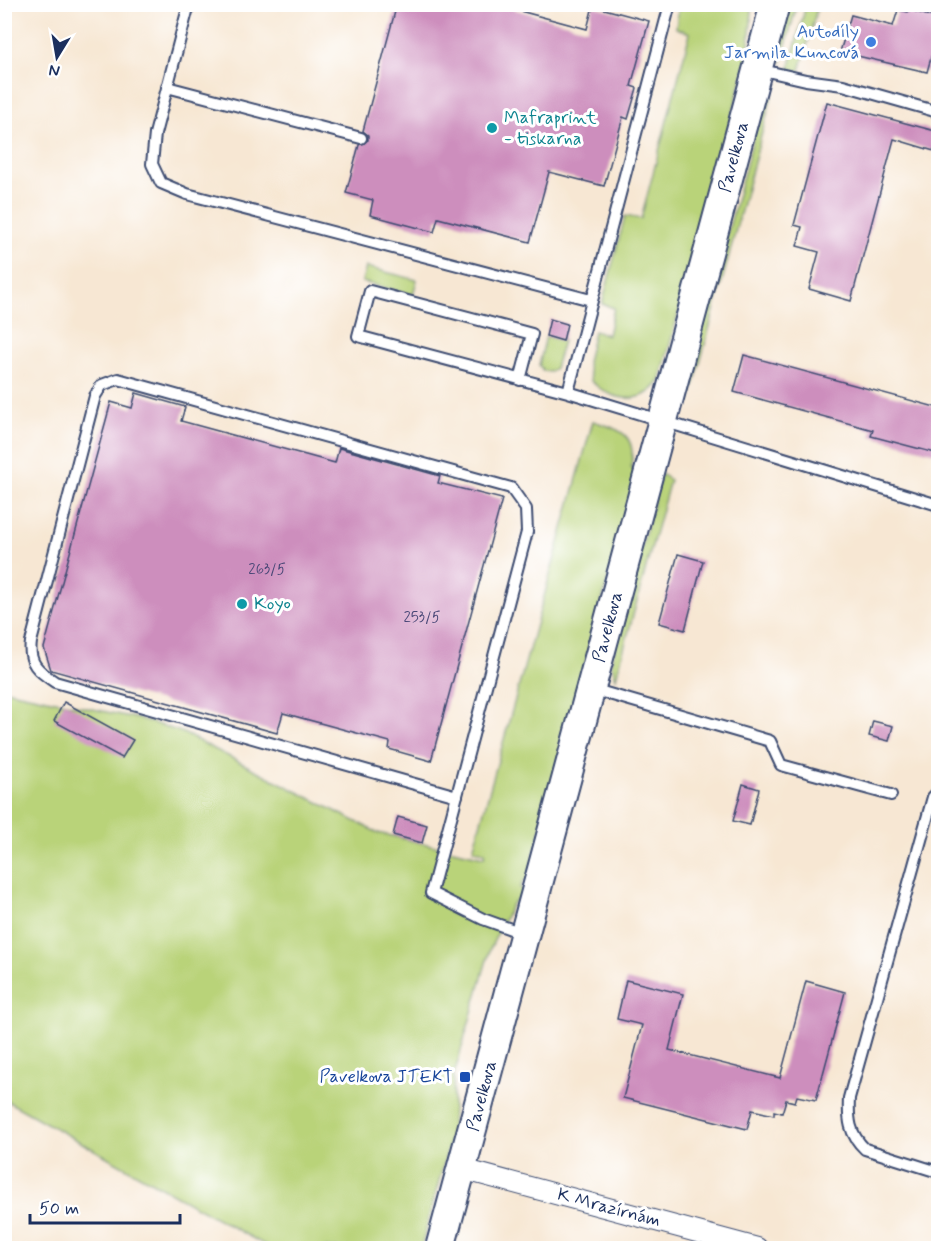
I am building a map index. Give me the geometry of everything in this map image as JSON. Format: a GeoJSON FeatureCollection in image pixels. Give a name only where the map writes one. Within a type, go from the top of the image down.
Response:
{"type":"FeatureCollection","features":[{"type":"Feature","properties":{"kind":"street","name":"Pavelkova"},"geometry":{"type":"LineString","coordinates":[[440,1248],[775,4]]}},
{"type":"Feature","properties":{"kind":"street","name":"K Mrazírnám"},"geometry":{"type":"LineString","coordinates":[[462,1169],[757,1248]]}},
{"type":"Feature","properties":{"kind":"lane"},"geometry":{"type":"LineString","coordinates":[[189,4],[152,152],[155,174],[168,187],[591,300]]}},
{"type":"Feature","properties":{"kind":"lane"},"geometry":{"type":"LineString","coordinates":[[568,392],[670,4]]}},
{"type":"Feature","properties":{"kind":"lane"},"geometry":{"type":"LineString","coordinates":[[758,69],[806,80],[843,85],[939,112]]}},
{"type":"Feature","properties":{"kind":"lane"},"geometry":{"type":"LineString","coordinates":[[167,87],[361,138]]}},
{"type":"Feature","properties":{"kind":"lane"},"geometry":{"type":"LineString","coordinates":[[519,380],[532,334],[370,291],[358,336],[519,380],[568,392],[939,504]]}},
{"type":"Feature","properties":{"kind":"lane"},"geometry":{"type":"LineString","coordinates":[[457,796],[55,682],[38,671],[29,656],[31,642],[95,396],[102,385],[118,379],[511,488],[526,509],[527,532],[457,796],[431,893],[483,919],[525,934]]}},
{"type":"Feature","properties":{"kind":"lane"},"geometry":{"type":"LineString","coordinates":[[592,689],[770,741],[781,765],[891,795]]}},
{"type":"Feature","properties":{"kind":"lane"},"geometry":{"type":"LineString","coordinates":[[939,792],[933,797],[849,1098],[848,1116],[856,1141],[865,1149],[939,1172]]}},
{"type":"Feature","properties":{"kind":"green space"},"geometry":{"type":"Polygon","coordinates":[[[746,4],[752,6],[748,56],[660,381],[644,395],[635,398],[617,397],[591,381],[587,362],[594,331],[608,335],[614,308],[602,304],[625,216],[641,219],[690,33],[676,28],[679,5],[746,4]]]}},
{"type":"Feature","properties":{"kind":"green space"},"geometry":{"type":"Polygon","coordinates":[[[788,5],[797,5],[781,62],[776,51],[788,5]]]}},
{"type":"Feature","properties":{"kind":"green space"},"geometry":{"type":"Polygon","coordinates":[[[806,5],[818,5],[800,71],[789,69],[806,5]]]}},
{"type":"Feature","properties":{"kind":"green space"},"geometry":{"type":"Polygon","coordinates":[[[774,88],[689,404],[687,382],[765,95],[774,88]]]}},
{"type":"Feature","properties":{"kind":"green space"},"geometry":{"type":"Polygon","coordinates":[[[366,267],[417,280],[413,295],[362,282],[366,267]]]}},
{"type":"Feature","properties":{"kind":"green space"},"geometry":{"type":"Polygon","coordinates":[[[546,336],[563,341],[555,368],[550,372],[543,371],[539,365],[546,336]]]}},
{"type":"Feature","properties":{"kind":"green space"},"geometry":{"type":"Polygon","coordinates":[[[593,421],[612,427],[625,435],[632,447],[631,467],[637,470],[527,881],[524,880],[520,888],[526,890],[512,904],[490,949],[454,1075],[452,1133],[421,1248],[270,1248],[5,1100],[5,690],[144,720],[181,732],[378,833],[484,857],[485,852],[473,850],[593,421]]]}},
{"type":"Feature","properties":{"kind":"green space"},"geometry":{"type":"Polygon","coordinates":[[[661,474],[670,480],[616,678],[611,663],[661,474]]]}},
{"type":"Feature","properties":{"kind":"building","name":"Mafraprint - tiskarna"},"geometry":{"type":"Polygon","coordinates":[[[397,4],[494,4],[587,29],[593,6],[649,21],[631,86],[637,88],[628,119],[623,117],[604,186],[549,172],[530,242],[438,218],[434,232],[370,215],[373,200],[346,193],[359,145],[368,140],[368,135],[363,131],[397,4]]]}},
{"type":"Feature","properties":{"kind":"building"},"geometry":{"type":"Polygon","coordinates":[[[898,10],[908,12],[910,10],[939,19],[939,29],[927,72],[840,52],[851,15],[893,26],[898,10]]]}},
{"type":"Feature","properties":{"kind":"building"},"geometry":{"type":"Polygon","coordinates":[[[827,102],[939,132],[934,151],[894,139],[851,301],[809,289],[819,252],[797,246],[802,227],[794,225],[827,102]]]}},
{"type":"Feature","properties":{"kind":"building"},"geometry":{"type":"Polygon","coordinates":[[[550,319],[567,324],[563,341],[546,336],[550,319]]]}},
{"type":"Feature","properties":{"kind":"building"},"geometry":{"type":"Polygon","coordinates":[[[744,355],[939,408],[939,454],[871,436],[873,430],[734,392],[744,355]]]}},
{"type":"Feature","properties":{"kind":"building","name":"Koyo"},"geometry":{"type":"Polygon","coordinates":[[[136,393],[185,407],[181,421],[335,463],[339,448],[440,476],[438,483],[502,499],[431,761],[389,749],[390,742],[283,713],[277,733],[51,670],[44,648],[111,402],[132,408],[136,393]]]}},
{"type":"Feature","properties":{"kind":"building"},"geometry":{"type":"Polygon","coordinates":[[[678,554],[703,561],[685,630],[659,623],[678,554]]]}},
{"type":"Feature","properties":{"kind":"building"},"geometry":{"type":"Polygon","coordinates":[[[64,702],[133,740],[122,758],[54,721],[64,702]]]}},
{"type":"Feature","properties":{"kind":"building"},"geometry":{"type":"Polygon","coordinates":[[[873,721],[893,726],[889,741],[869,736],[873,721]]]}},
{"type":"Feature","properties":{"kind":"building"},"geometry":{"type":"Polygon","coordinates":[[[743,784],[759,789],[750,825],[733,821],[743,784]]]}},
{"type":"Feature","properties":{"kind":"building"},"geometry":{"type":"Polygon","coordinates":[[[398,817],[427,825],[422,843],[393,835],[398,817]]]}},
{"type":"Feature","properties":{"kind":"building"},"geometry":{"type":"Polygon","coordinates":[[[626,980],[683,994],[669,1050],[780,1078],[806,981],[845,992],[816,1100],[797,1096],[795,1102],[786,1100],[782,1113],[774,1111],[774,1115],[752,1110],[747,1129],[623,1098],[642,1025],[617,1019],[626,980]]]}},
{"type":"Feature","properties":{"kind":"place","name":"Autodíly Jarmila Kuncová"},"geometry":{"type":"Point","coordinates":[871,42]}},
{"type":"Feature","properties":{"kind":"place","name":"Mafraprint - tiskarna"},"geometry":{"type":"Point","coordinates":[492,128]}},
{"type":"Feature","properties":{"kind":"place","name":"Koyo"},"geometry":{"type":"Point","coordinates":[242,604]}},
{"type":"Feature","properties":{"kind":"place","name":"Pavelkova JTEKT"},"geometry":{"type":"Point","coordinates":[465,1077]}}]}
